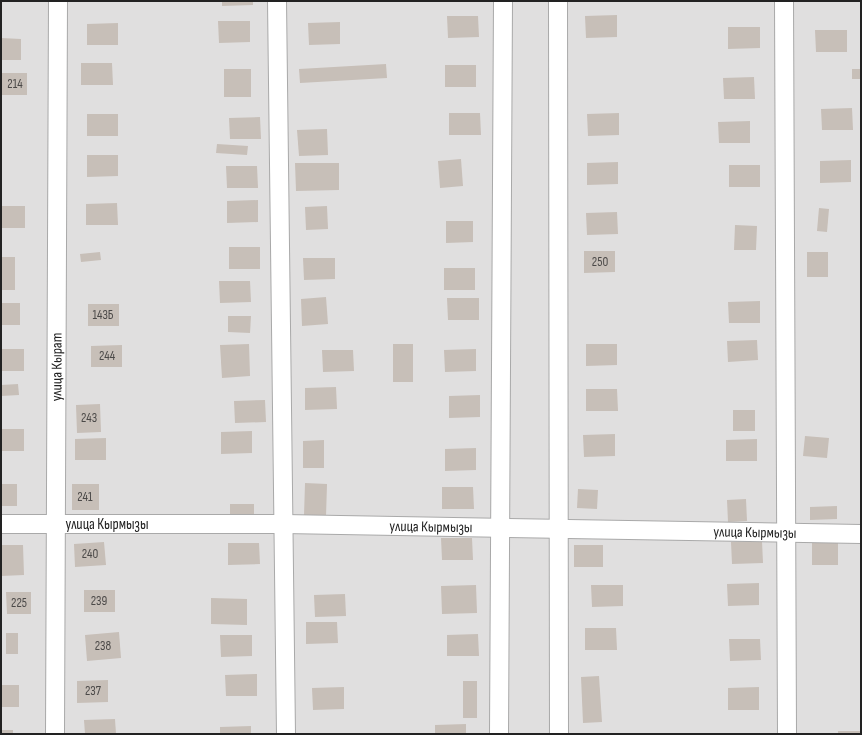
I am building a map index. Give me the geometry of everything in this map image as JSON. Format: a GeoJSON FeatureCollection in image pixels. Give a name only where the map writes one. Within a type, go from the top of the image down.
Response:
{"type":"FeatureCollection","features":[{"type":"Feature","properties":{"kind":"street","name":"улица Кырат"},"geometry":{"type":"LineString","coordinates":[[55,734],[58,1]]}},
{"type":"Feature","properties":{"kind":"street"},"geometry":{"type":"LineString","coordinates":[[277,1],[286,734]]}},
{"type":"Feature","properties":{"kind":"street"},"geometry":{"type":"LineString","coordinates":[[499,734],[503,1]]}},
{"type":"Feature","properties":{"kind":"street"},"geometry":{"type":"LineString","coordinates":[[558,1],[559,734]]}},
{"type":"Feature","properties":{"kind":"street"},"geometry":{"type":"LineString","coordinates":[[784,1],[787,734]]}},
{"type":"Feature","properties":{"kind":"street","name":"улица Кырмызы"},"geometry":{"type":"LineString","coordinates":[[1,524],[284,524],[861,534]]}},
{"type":"Feature","properties":{"kind":"shaded area"},"geometry":{"type":"Polygon","coordinates":[[[1,1],[861,1],[861,734],[1,734],[1,1]]]}},
{"type":"Feature","properties":{"kind":"building"},"geometry":{"type":"Polygon","coordinates":[[[222,1],[253,1],[253,5],[222,6],[222,1]]]}},
{"type":"Feature","properties":{"kind":"building"},"geometry":{"type":"Polygon","coordinates":[[[617,15],[617,37],[586,38],[585,16],[617,15]]]}},
{"type":"Feature","properties":{"kind":"building"},"geometry":{"type":"Polygon","coordinates":[[[447,16],[478,16],[479,37],[448,38],[447,16]]]}},
{"type":"Feature","properties":{"kind":"building"},"geometry":{"type":"Polygon","coordinates":[[[218,21],[250,21],[250,42],[219,43],[218,21]]]}},
{"type":"Feature","properties":{"kind":"building"},"geometry":{"type":"Polygon","coordinates":[[[340,22],[340,44],[309,45],[308,23],[340,22]]]}},
{"type":"Feature","properties":{"kind":"building"},"geometry":{"type":"Polygon","coordinates":[[[118,23],[118,45],[87,45],[87,24],[118,23]]]}},
{"type":"Feature","properties":{"kind":"building"},"geometry":{"type":"Polygon","coordinates":[[[728,27],[760,27],[760,48],[728,49],[728,27]]]}},
{"type":"Feature","properties":{"kind":"building"},"geometry":{"type":"Polygon","coordinates":[[[815,30],[847,30],[847,52],[816,52],[815,30]]]}},
{"type":"Feature","properties":{"kind":"building"},"geometry":{"type":"Polygon","coordinates":[[[1,38],[21,39],[21,60],[1,60],[1,38]]]}},
{"type":"Feature","properties":{"kind":"building"},"geometry":{"type":"Polygon","coordinates":[[[81,63],[112,63],[113,85],[81,85],[81,63]]]}},
{"type":"Feature","properties":{"kind":"building"},"geometry":{"type":"Polygon","coordinates":[[[386,64],[387,78],[300,83],[299,69],[386,64]]]}},
{"type":"Feature","properties":{"kind":"building"},"geometry":{"type":"Polygon","coordinates":[[[445,65],[476,65],[476,87],[445,87],[445,65]]]}},
{"type":"Feature","properties":{"kind":"building"},"geometry":{"type":"Polygon","coordinates":[[[224,69],[251,69],[251,97],[224,97],[224,69]]]}},
{"type":"Feature","properties":{"kind":"building"},"geometry":{"type":"Polygon","coordinates":[[[852,69],[861,69],[861,79],[852,79],[852,69]]]}},
{"type":"Feature","properties":{"kind":"building"},"geometry":{"type":"Polygon","coordinates":[[[2,73],[27,73],[27,95],[2,95],[2,73]]]}},
{"type":"Feature","properties":{"kind":"building"},"geometry":{"type":"Polygon","coordinates":[[[754,77],[755,99],[724,99],[723,78],[754,77]]]}},
{"type":"Feature","properties":{"kind":"building"},"geometry":{"type":"Polygon","coordinates":[[[852,108],[853,130],[822,130],[821,109],[852,108]]]}},
{"type":"Feature","properties":{"kind":"building"},"geometry":{"type":"Polygon","coordinates":[[[449,113],[480,113],[481,135],[449,135],[449,113]]]}},
{"type":"Feature","properties":{"kind":"building"},"geometry":{"type":"Polygon","coordinates":[[[619,113],[619,135],[588,136],[587,114],[619,113]]]}},
{"type":"Feature","properties":{"kind":"building"},"geometry":{"type":"Polygon","coordinates":[[[87,114],[118,114],[118,136],[87,136],[87,114]]]}},
{"type":"Feature","properties":{"kind":"building"},"geometry":{"type":"Polygon","coordinates":[[[260,117],[261,139],[230,139],[229,118],[260,117]]]}},
{"type":"Feature","properties":{"kind":"building"},"geometry":{"type":"Polygon","coordinates":[[[750,121],[750,143],[719,143],[718,122],[750,121]]]}},
{"type":"Feature","properties":{"kind":"building"},"geometry":{"type":"Polygon","coordinates":[[[327,129],[328,155],[299,156],[297,130],[327,129]]]}},
{"type":"Feature","properties":{"kind":"building"},"geometry":{"type":"Polygon","coordinates":[[[217,144],[248,146],[247,155],[216,153],[217,144]]]}},
{"type":"Feature","properties":{"kind":"building"},"geometry":{"type":"Polygon","coordinates":[[[87,155],[118,155],[118,176],[87,177],[87,155]]]}},
{"type":"Feature","properties":{"kind":"building"},"geometry":{"type":"Polygon","coordinates":[[[461,159],[463,186],[440,188],[438,161],[461,159]]]}},
{"type":"Feature","properties":{"kind":"building"},"geometry":{"type":"Polygon","coordinates":[[[851,160],[851,182],[820,183],[820,161],[851,160]]]}},
{"type":"Feature","properties":{"kind":"building"},"geometry":{"type":"Polygon","coordinates":[[[618,162],[618,184],[587,185],[587,163],[618,162]]]}},
{"type":"Feature","properties":{"kind":"building"},"geometry":{"type":"Polygon","coordinates":[[[295,163],[339,163],[339,190],[296,191],[295,163]]]}},
{"type":"Feature","properties":{"kind":"building"},"geometry":{"type":"Polygon","coordinates":[[[729,165],[760,165],[760,187],[729,187],[729,165]]]}},
{"type":"Feature","properties":{"kind":"building"},"geometry":{"type":"Polygon","coordinates":[[[226,166],[257,166],[258,188],[227,188],[226,166]]]}},
{"type":"Feature","properties":{"kind":"building"},"geometry":{"type":"Polygon","coordinates":[[[258,200],[258,222],[227,223],[227,201],[258,200]]]}},
{"type":"Feature","properties":{"kind":"building"},"geometry":{"type":"Polygon","coordinates":[[[117,203],[118,225],[86,225],[86,204],[117,203]]]}},
{"type":"Feature","properties":{"kind":"building"},"geometry":{"type":"Polygon","coordinates":[[[1,206],[25,206],[25,228],[1,228],[1,206]]]}},
{"type":"Feature","properties":{"kind":"building"},"geometry":{"type":"Polygon","coordinates":[[[327,206],[328,229],[306,230],[305,207],[327,206]]]}},
{"type":"Feature","properties":{"kind":"building"},"geometry":{"type":"Polygon","coordinates":[[[819,208],[829,209],[827,232],[817,231],[819,208]]]}},
{"type":"Feature","properties":{"kind":"building"},"geometry":{"type":"Polygon","coordinates":[[[617,212],[618,234],[587,235],[586,213],[617,212]]]}},
{"type":"Feature","properties":{"kind":"building"},"geometry":{"type":"Polygon","coordinates":[[[446,221],[473,221],[473,242],[446,243],[446,221]]]}},
{"type":"Feature","properties":{"kind":"building"},"geometry":{"type":"Polygon","coordinates":[[[735,225],[757,226],[756,250],[734,250],[735,225]]]}},
{"type":"Feature","properties":{"kind":"building"},"geometry":{"type":"Polygon","coordinates":[[[229,247],[260,247],[260,269],[229,269],[229,247]]]}},
{"type":"Feature","properties":{"kind":"building"},"geometry":{"type":"Polygon","coordinates":[[[584,251],[615,251],[615,272],[584,273],[584,251]]]}},
{"type":"Feature","properties":{"kind":"building"},"geometry":{"type":"Polygon","coordinates":[[[100,252],[101,260],[81,262],[80,254],[100,252]]]}},
{"type":"Feature","properties":{"kind":"building"},"geometry":{"type":"Polygon","coordinates":[[[807,252],[828,252],[828,277],[807,277],[807,252]]]}},
{"type":"Feature","properties":{"kind":"building"},"geometry":{"type":"Polygon","coordinates":[[[1,257],[15,257],[15,290],[1,290],[1,257]]]}},
{"type":"Feature","properties":{"kind":"building"},"geometry":{"type":"Polygon","coordinates":[[[303,258],[335,258],[335,279],[304,280],[303,258]]]}},
{"type":"Feature","properties":{"kind":"building"},"geometry":{"type":"Polygon","coordinates":[[[444,268],[475,268],[475,290],[444,290],[444,268]]]}},
{"type":"Feature","properties":{"kind":"building"},"geometry":{"type":"Polygon","coordinates":[[[219,281],[250,281],[251,302],[220,303],[219,281]]]}},
{"type":"Feature","properties":{"kind":"building"},"geometry":{"type":"Polygon","coordinates":[[[326,297],[328,324],[302,326],[301,299],[326,297]]]}},
{"type":"Feature","properties":{"kind":"building"},"geometry":{"type":"Polygon","coordinates":[[[447,298],[479,298],[479,320],[448,320],[447,298]]]}},
{"type":"Feature","properties":{"kind":"building"},"geometry":{"type":"Polygon","coordinates":[[[760,301],[760,323],[729,323],[728,302],[760,301]]]}},
{"type":"Feature","properties":{"kind":"building"},"geometry":{"type":"Polygon","coordinates":[[[1,303],[20,303],[20,325],[1,325],[1,303]]]}},
{"type":"Feature","properties":{"kind":"building"},"geometry":{"type":"Polygon","coordinates":[[[88,304],[119,304],[119,326],[88,326],[88,304]]]}},
{"type":"Feature","properties":{"kind":"building"},"geometry":{"type":"Polygon","coordinates":[[[228,316],[251,316],[250,333],[228,332],[228,316]]]}},
{"type":"Feature","properties":{"kind":"building"},"geometry":{"type":"Polygon","coordinates":[[[757,340],[758,360],[728,362],[727,341],[757,340]]]}},
{"type":"Feature","properties":{"kind":"building"},"geometry":{"type":"Polygon","coordinates":[[[249,344],[250,376],[222,378],[220,345],[249,344]]]}},
{"type":"Feature","properties":{"kind":"building"},"geometry":{"type":"Polygon","coordinates":[[[393,344],[413,344],[413,382],[393,382],[393,344]]]}},
{"type":"Feature","properties":{"kind":"building"},"geometry":{"type":"Polygon","coordinates":[[[586,344],[617,344],[617,365],[586,366],[586,344]]]}},
{"type":"Feature","properties":{"kind":"building"},"geometry":{"type":"Polygon","coordinates":[[[122,345],[122,367],[91,367],[91,346],[122,345]]]}},
{"type":"Feature","properties":{"kind":"building"},"geometry":{"type":"Polygon","coordinates":[[[1,349],[24,349],[24,371],[1,371],[1,349]]]}},
{"type":"Feature","properties":{"kind":"building"},"geometry":{"type":"Polygon","coordinates":[[[476,349],[476,371],[445,372],[444,350],[476,349]]]}},
{"type":"Feature","properties":{"kind":"building"},"geometry":{"type":"Polygon","coordinates":[[[322,350],[353,350],[354,371],[323,372],[322,350]]]}},
{"type":"Feature","properties":{"kind":"building"},"geometry":{"type":"Polygon","coordinates":[[[18,384],[19,395],[1,396],[1,385],[18,384]]]}},
{"type":"Feature","properties":{"kind":"building"},"geometry":{"type":"Polygon","coordinates":[[[336,387],[337,409],[305,410],[305,388],[336,387]]]}},
{"type":"Feature","properties":{"kind":"building"},"geometry":{"type":"Polygon","coordinates":[[[586,389],[617,389],[618,411],[586,411],[586,389]]]}},
{"type":"Feature","properties":{"kind":"building"},"geometry":{"type":"Polygon","coordinates":[[[480,395],[480,417],[449,418],[449,396],[480,395]]]}},
{"type":"Feature","properties":{"kind":"building"},"geometry":{"type":"Polygon","coordinates":[[[265,400],[266,422],[235,423],[234,401],[265,400]]]}},
{"type":"Feature","properties":{"kind":"building"},"geometry":{"type":"Polygon","coordinates":[[[100,404],[101,432],[77,433],[76,405],[100,404]]]}},
{"type":"Feature","properties":{"kind":"building"},"geometry":{"type":"Polygon","coordinates":[[[733,410],[755,410],[755,431],[733,431],[733,410]]]}},
{"type":"Feature","properties":{"kind":"building"},"geometry":{"type":"Polygon","coordinates":[[[1,429],[24,429],[24,451],[1,451],[1,429]]]}},
{"type":"Feature","properties":{"kind":"building"},"geometry":{"type":"Polygon","coordinates":[[[252,431],[252,453],[221,454],[221,432],[252,431]]]}},
{"type":"Feature","properties":{"kind":"building"},"geometry":{"type":"Polygon","coordinates":[[[615,434],[615,456],[584,457],[583,435],[615,434]]]}},
{"type":"Feature","properties":{"kind":"building"},"geometry":{"type":"Polygon","coordinates":[[[805,436],[829,438],[827,458],[803,456],[805,436]]]}},
{"type":"Feature","properties":{"kind":"building"},"geometry":{"type":"Polygon","coordinates":[[[106,438],[106,460],[75,460],[75,439],[106,438]]]}},
{"type":"Feature","properties":{"kind":"building"},"geometry":{"type":"Polygon","coordinates":[[[757,439],[757,461],[726,461],[726,440],[757,439]]]}},
{"type":"Feature","properties":{"kind":"building"},"geometry":{"type":"Polygon","coordinates":[[[324,440],[324,468],[303,468],[303,441],[324,440]]]}},
{"type":"Feature","properties":{"kind":"building"},"geometry":{"type":"Polygon","coordinates":[[[476,448],[476,470],[445,471],[445,449],[476,448]]]}},
{"type":"Feature","properties":{"kind":"building"},"geometry":{"type":"Polygon","coordinates":[[[305,483],[327,484],[326,516],[304,515],[305,483]]]}},
{"type":"Feature","properties":{"kind":"building"},"geometry":{"type":"Polygon","coordinates":[[[1,484],[17,484],[17,506],[1,506],[1,484]]]}},
{"type":"Feature","properties":{"kind":"building"},"geometry":{"type":"Polygon","coordinates":[[[72,484],[99,484],[99,510],[72,510],[72,484]]]}},
{"type":"Feature","properties":{"kind":"building"},"geometry":{"type":"Polygon","coordinates":[[[442,487],[473,487],[474,509],[442,509],[442,487]]]}},
{"type":"Feature","properties":{"kind":"building"},"geometry":{"type":"Polygon","coordinates":[[[578,489],[598,490],[597,509],[577,508],[578,489]]]}},
{"type":"Feature","properties":{"kind":"building"},"geometry":{"type":"Polygon","coordinates":[[[746,499],[747,521],[728,522],[727,500],[746,499]]]}},
{"type":"Feature","properties":{"kind":"building"},"geometry":{"type":"Polygon","coordinates":[[[230,504],[254,504],[254,516],[230,517],[230,504]]]}},
{"type":"Feature","properties":{"kind":"building"},"geometry":{"type":"Polygon","coordinates":[[[837,506],[837,519],[810,520],[810,507],[837,506]]]}},
{"type":"Feature","properties":{"kind":"building"},"geometry":{"type":"Polygon","coordinates":[[[441,538],[472,538],[473,560],[442,560],[441,538]]]}},
{"type":"Feature","properties":{"kind":"building"},"geometry":{"type":"Polygon","coordinates":[[[762,541],[763,563],[732,564],[731,542],[762,541]]]}},
{"type":"Feature","properties":{"kind":"building"},"geometry":{"type":"Polygon","coordinates":[[[104,542],[106,565],[75,567],[74,544],[104,542]]]}},
{"type":"Feature","properties":{"kind":"building"},"geometry":{"type":"Polygon","coordinates":[[[812,542],[838,543],[838,565],[812,565],[812,542]]]}},
{"type":"Feature","properties":{"kind":"building"},"geometry":{"type":"Polygon","coordinates":[[[228,543],[259,543],[260,564],[228,565],[228,543]]]}},
{"type":"Feature","properties":{"kind":"building"},"geometry":{"type":"Polygon","coordinates":[[[1,545],[23,545],[24,575],[1,576],[1,545]]]}},
{"type":"Feature","properties":{"kind":"building"},"geometry":{"type":"Polygon","coordinates":[[[574,545],[603,545],[603,567],[574,567],[574,545]]]}},
{"type":"Feature","properties":{"kind":"building"},"geometry":{"type":"Polygon","coordinates":[[[759,583],[759,605],[728,606],[727,584],[759,583]]]}},
{"type":"Feature","properties":{"kind":"building"},"geometry":{"type":"Polygon","coordinates":[[[476,585],[477,613],[442,614],[441,586],[476,585]]]}},
{"type":"Feature","properties":{"kind":"building"},"geometry":{"type":"Polygon","coordinates":[[[591,585],[623,585],[623,606],[592,607],[591,585]]]}},
{"type":"Feature","properties":{"kind":"building"},"geometry":{"type":"Polygon","coordinates":[[[84,590],[115,590],[115,612],[84,612],[84,590]]]}},
{"type":"Feature","properties":{"kind":"building"},"geometry":{"type":"Polygon","coordinates":[[[6,592],[31,592],[31,614],[7,614],[6,592]]]}},
{"type":"Feature","properties":{"kind":"building"},"geometry":{"type":"Polygon","coordinates":[[[345,594],[346,616],[315,617],[314,595],[345,594]]]}},
{"type":"Feature","properties":{"kind":"building"},"geometry":{"type":"Polygon","coordinates":[[[211,598],[247,599],[247,625],[211,624],[211,598]]]}},
{"type":"Feature","properties":{"kind":"building"},"geometry":{"type":"Polygon","coordinates":[[[306,622],[337,622],[338,643],[306,644],[306,622]]]}},
{"type":"Feature","properties":{"kind":"building"},"geometry":{"type":"Polygon","coordinates":[[[585,628],[616,628],[617,650],[585,650],[585,628]]]}},
{"type":"Feature","properties":{"kind":"building"},"geometry":{"type":"Polygon","coordinates":[[[119,632],[121,658],[87,661],[85,635],[119,632]]]}},
{"type":"Feature","properties":{"kind":"building"},"geometry":{"type":"Polygon","coordinates":[[[6,633],[18,633],[18,654],[6,654],[6,633]]]}},
{"type":"Feature","properties":{"kind":"building"},"geometry":{"type":"Polygon","coordinates":[[[478,634],[479,656],[447,656],[447,635],[478,634]]]}},
{"type":"Feature","properties":{"kind":"building"},"geometry":{"type":"Polygon","coordinates":[[[220,635],[252,635],[252,656],[221,657],[220,635]]]}},
{"type":"Feature","properties":{"kind":"building"},"geometry":{"type":"Polygon","coordinates":[[[729,639],[760,639],[761,660],[730,661],[729,639]]]}},
{"type":"Feature","properties":{"kind":"building"},"geometry":{"type":"Polygon","coordinates":[[[257,674],[257,696],[226,696],[225,675],[257,674]]]}},
{"type":"Feature","properties":{"kind":"building"},"geometry":{"type":"Polygon","coordinates":[[[599,676],[602,722],[583,723],[581,677],[599,676]]]}},
{"type":"Feature","properties":{"kind":"building"},"geometry":{"type":"Polygon","coordinates":[[[108,680],[108,702],[77,703],[77,681],[108,680]]]}},
{"type":"Feature","properties":{"kind":"building"},"geometry":{"type":"Polygon","coordinates":[[[463,681],[477,681],[477,718],[463,718],[463,681]]]}},
{"type":"Feature","properties":{"kind":"building"},"geometry":{"type":"Polygon","coordinates":[[[1,685],[19,685],[19,707],[1,707],[1,685]]]}},
{"type":"Feature","properties":{"kind":"building"},"geometry":{"type":"Polygon","coordinates":[[[344,687],[344,709],[313,710],[312,688],[344,687]]]}},
{"type":"Feature","properties":{"kind":"building"},"geometry":{"type":"Polygon","coordinates":[[[759,687],[759,710],[728,710],[728,688],[759,687]]]}},
{"type":"Feature","properties":{"kind":"building"},"geometry":{"type":"Polygon","coordinates":[[[115,719],[116,734],[85,734],[84,720],[115,719]]]}},
{"type":"Feature","properties":{"kind":"building"},"geometry":{"type":"Polygon","coordinates":[[[466,724],[466,734],[435,734],[435,725],[466,724]]]}},
{"type":"Feature","properties":{"kind":"building"},"geometry":{"type":"Polygon","coordinates":[[[251,726],[251,734],[220,734],[220,727],[251,726]]]}},
{"type":"Feature","properties":{"kind":"building"},"geometry":{"type":"Polygon","coordinates":[[[1,730],[13,730],[13,734],[1,734],[1,730]]]}},
{"type":"Feature","properties":{"kind":"building"},"geometry":{"type":"Polygon","coordinates":[[[838,731],[861,731],[861,734],[838,734],[838,731]]]}}]}
